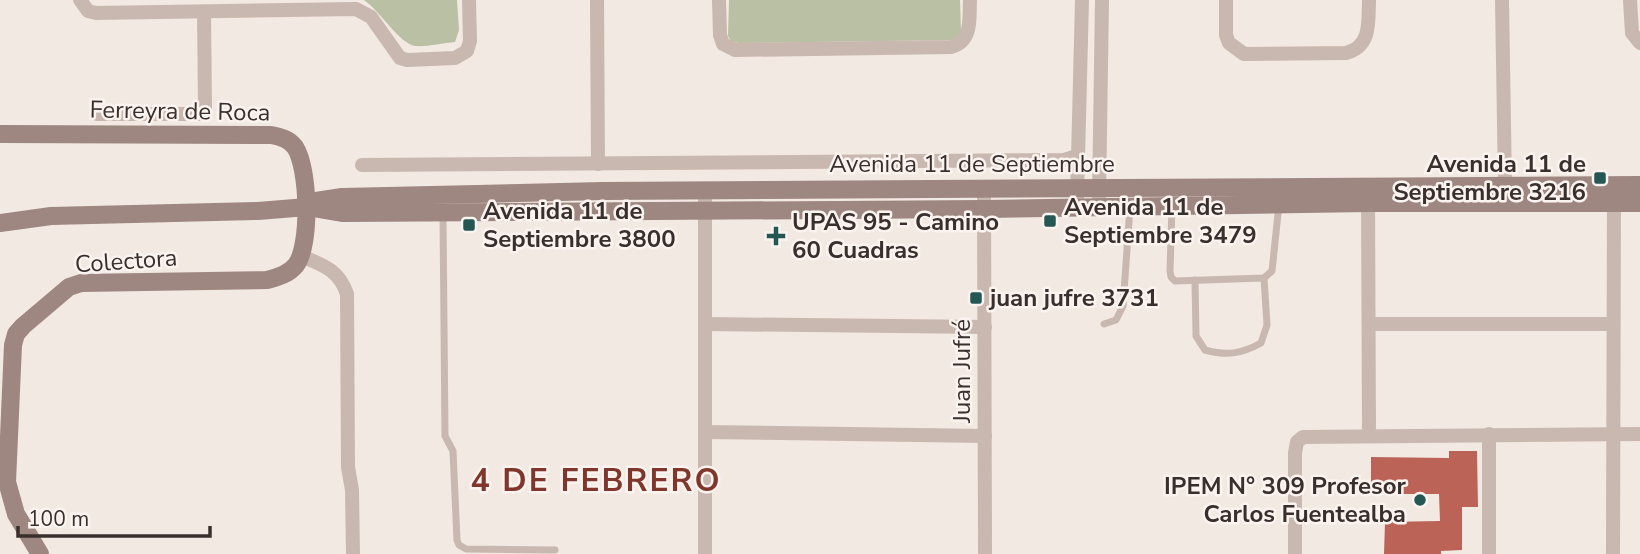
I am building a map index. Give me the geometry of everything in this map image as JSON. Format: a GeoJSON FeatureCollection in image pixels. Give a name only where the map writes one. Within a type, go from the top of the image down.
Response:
{"type":"FeatureCollection","features":[{"type":"Feature","properties":{"kind":"main road","name":"Ferreyra de Roca"},"geometry":{"type":"LineString","coordinates":[[0,134],[283,137],[296,148],[301,162],[307,207]]}},
{"type":"Feature","properties":{"kind":"main road","name":"Avenida 11 de Septiembre"},"geometry":{"type":"LineString","coordinates":[[0,223],[51,216],[258,211],[307,207],[326,198],[706,210],[985,209],[1279,204],[1505,185],[1614,194],[1640,203]]}},
{"type":"Feature","properties":{"kind":"main road","name":"Avenida 11 de Septiembre"},"geometry":{"type":"LineString","coordinates":[[443,203],[705,190],[1099,188],[1368,195],[1614,194],[1640,185]]}},
{"type":"Feature","properties":{"kind":"main road"},"geometry":{"type":"LineString","coordinates":[[301,256],[307,207]]}},
{"type":"Feature","properties":{"kind":"main road","name":"Avenida 11 de Septiembre"},"geometry":{"type":"LineString","coordinates":[[0,211],[51,216]]}},
{"type":"Feature","properties":{"kind":"main road","name":"Colectora"},"geometry":{"type":"LineString","coordinates":[[40,554],[16,514],[9,498],[7,481],[13,345],[16,334],[69,287],[81,283],[267,280],[282,276],[295,266],[301,256]]}},
{"type":"Feature","properties":{"kind":"street"},"geometry":{"type":"LineString","coordinates":[[80,0],[88,11],[96,13],[356,9],[371,17],[400,58],[407,60],[455,58],[467,51],[470,41],[469,0]]}},
{"type":"Feature","properties":{"kind":"street"},"geometry":{"type":"LineString","coordinates":[[597,0],[598,163]]}},
{"type":"Feature","properties":{"kind":"street"},"geometry":{"type":"LineString","coordinates":[[719,0],[720,35],[723,44],[735,50],[951,47],[966,38],[970,0]]}},
{"type":"Feature","properties":{"kind":"street"},"geometry":{"type":"LineString","coordinates":[[1077,207],[1082,0]]}},
{"type":"Feature","properties":{"kind":"street"},"geometry":{"type":"LineString","coordinates":[[1099,207],[1102,0]]}},
{"type":"Feature","properties":{"kind":"street"},"geometry":{"type":"LineString","coordinates":[[1226,0],[1226,35],[1229,43],[1244,54],[1346,53],[1356,50],[1364,43],[1368,32],[1369,0]]}},
{"type":"Feature","properties":{"kind":"street"},"geometry":{"type":"LineString","coordinates":[[1502,0],[1505,185]]}},
{"type":"Feature","properties":{"kind":"street"},"geometry":{"type":"LineString","coordinates":[[1630,0],[1632,33],[1640,43]]}},
{"type":"Feature","properties":{"kind":"street"},"geometry":{"type":"LineString","coordinates":[[97,114],[200,114],[205,108],[204,12]]}},
{"type":"Feature","properties":{"kind":"street"},"geometry":{"type":"LineString","coordinates":[[362,165],[1064,160],[1077,156]]}},
{"type":"Feature","properties":{"kind":"street","name":"Juan Jufré"},"geometry":{"type":"LineString","coordinates":[[984,189],[985,554]]}},
{"type":"Feature","properties":{"kind":"street"},"geometry":{"type":"LineString","coordinates":[[705,190],[705,554]]}},
{"type":"Feature","properties":{"kind":"street"},"geometry":{"type":"LineString","coordinates":[[1613,554],[1614,194]]}},
{"type":"Feature","properties":{"kind":"street"},"geometry":{"type":"LineString","coordinates":[[1368,195],[1369,435]]}},
{"type":"Feature","properties":{"kind":"street"},"geometry":{"type":"LineString","coordinates":[[301,256],[331,267],[343,282],[347,294],[348,467],[352,490],[353,554]]}},
{"type":"Feature","properties":{"kind":"street"},"geometry":{"type":"LineString","coordinates":[[705,324],[985,327]]}},
{"type":"Feature","properties":{"kind":"street"},"geometry":{"type":"LineString","coordinates":[[1369,324],[1613,324]]}},
{"type":"Feature","properties":{"kind":"street"},"geometry":{"type":"LineString","coordinates":[[705,432],[985,436]]}},
{"type":"Feature","properties":{"kind":"street"},"geometry":{"type":"LineString","coordinates":[[1489,434],[1489,554]]}},
{"type":"Feature","properties":{"kind":"street"},"geometry":{"type":"LineString","coordinates":[[1295,554],[1297,442],[1303,436],[1640,434]]}},
{"type":"Feature","properties":{"kind":"lane"},"geometry":{"type":"LineString","coordinates":[[443,203],[445,436],[453,451],[457,540],[459,545],[466,549],[555,550]]}},
{"type":"Feature","properties":{"kind":"lane"},"geometry":{"type":"LineString","coordinates":[[1172,206],[1171,277],[1175,281],[1264,278],[1272,271],[1279,204]]}},
{"type":"Feature","properties":{"kind":"lane"},"geometry":{"type":"LineString","coordinates":[[1104,324],[1116,320],[1123,306],[1130,206]]}},
{"type":"Feature","properties":{"kind":"lane"},"geometry":{"type":"LineString","coordinates":[[1195,280],[1196,335],[1205,350],[1222,355],[1243,353],[1261,344],[1267,325],[1264,278]]}},
{"type":"Feature","properties":{"kind":"green space"},"geometry":{"type":"Polygon","coordinates":[[[364,0],[457,0],[459,30],[455,42],[420,46],[409,44],[364,0]]]}},
{"type":"Feature","properties":{"kind":"green space"},"geometry":{"type":"Polygon","coordinates":[[[729,0],[960,0],[961,32],[958,38],[951,40],[738,43],[731,41],[728,36],[729,0]]]}},
{"type":"Feature","properties":{"kind":"building"},"geometry":{"type":"Polygon","coordinates":[[[1449,451],[1477,451],[1478,507],[1462,507],[1462,550],[1441,551],[1441,554],[1384,554],[1385,522],[1440,521],[1439,494],[1371,494],[1371,457],[1449,458],[1449,451]]]}},
{"type":"Feature","properties":{"kind":"place","name":"Avenida 11 de Septiembre 3216"},"geometry":{"type":"Point","coordinates":[1600,178]}},
{"type":"Feature","properties":{"kind":"place","name":"Avenida 11 de Septiembre 3479"},"geometry":{"type":"Point","coordinates":[1050,221]}},
{"type":"Feature","properties":{"kind":"place","name":"Avenida 11 de Septiembre 3800"},"geometry":{"type":"Point","coordinates":[469,225]}},
{"type":"Feature","properties":{"kind":"place","name":"UPAS 95 - Camino 60 Cuadras"},"geometry":{"type":"Point","coordinates":[776,236]}},
{"type":"Feature","properties":{"kind":"place","name":"juan jufre 3731"},"geometry":{"type":"Point","coordinates":[976,298]}},
{"type":"Feature","properties":{"kind":"place","name":"IPEM N° 309 Profesor Carlos Fuentealba"},"geometry":{"type":"Point","coordinates":[1420,500]}},
{"type":"Feature","properties":{"kind":"district","name":"4 DE FEBRERO"},"geometry":{"type":"Point","coordinates":[596,480]}}]}
